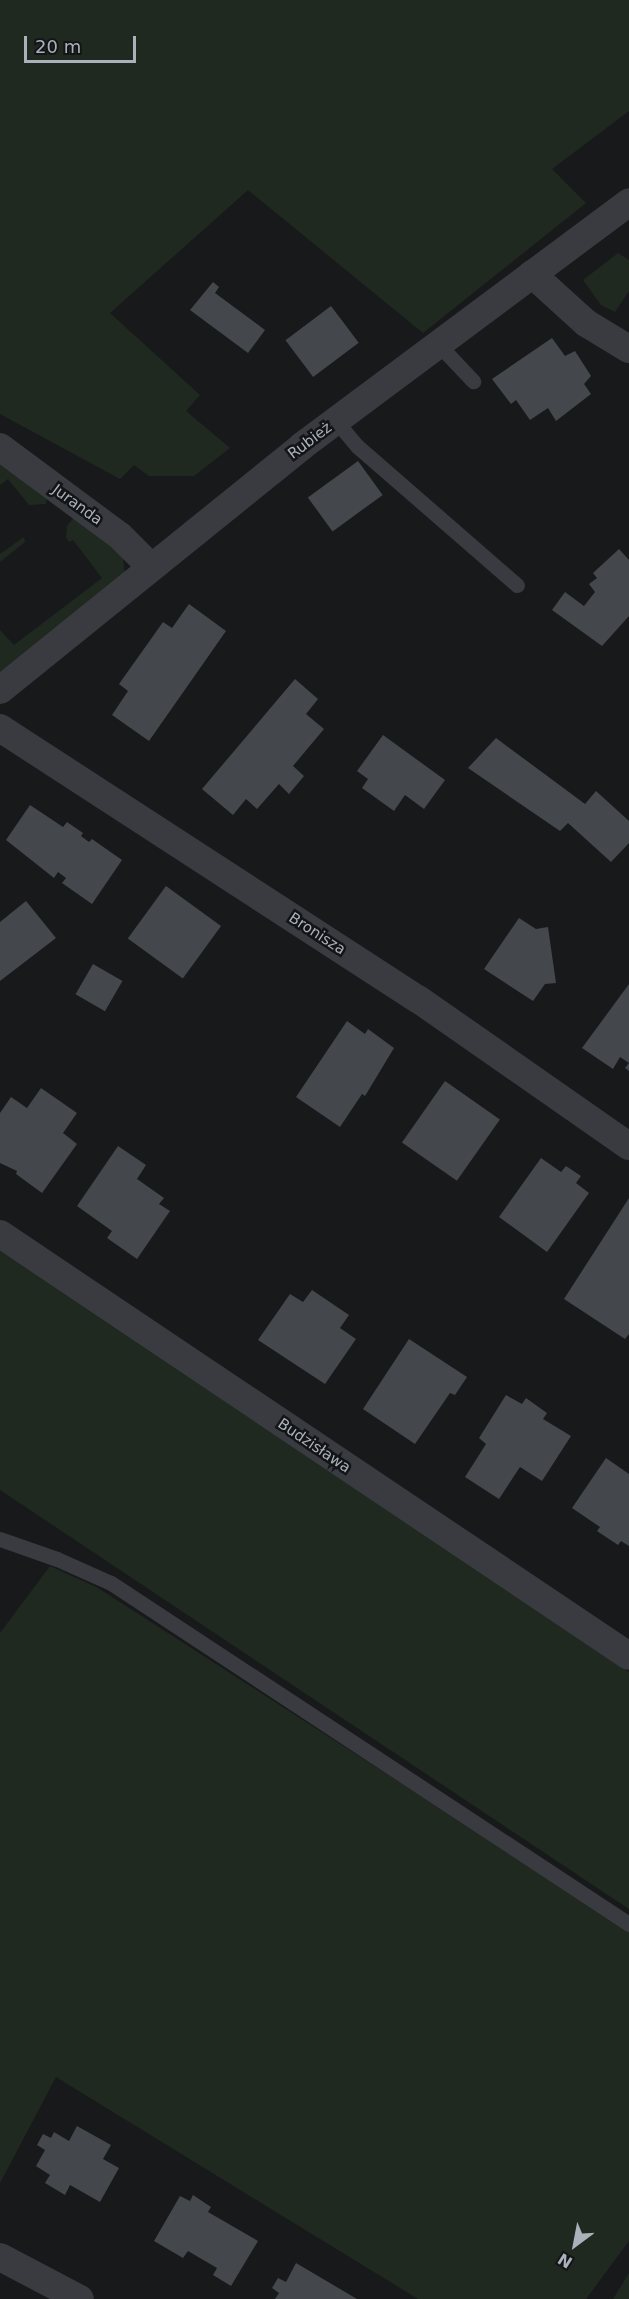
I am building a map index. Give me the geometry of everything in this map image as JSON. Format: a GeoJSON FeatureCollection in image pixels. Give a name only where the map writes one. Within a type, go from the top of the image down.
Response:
{"type":"FeatureCollection","features":[{"type":"Feature","properties":{"kind":"street","name":"Rubież"},"geometry":{"type":"LineString","coordinates":[[0,690],[151,567],[336,422],[629,202]]}},
{"type":"Feature","properties":{"kind":"street"},"geometry":{"type":"LineString","coordinates":[[532,274],[586,323],[629,349]]}},
{"type":"Feature","properties":{"kind":"street","name":"Juranda"},"geometry":{"type":"LineString","coordinates":[[0,447],[120,536],[151,567]]}},
{"type":"Feature","properties":{"kind":"street","name":"Bronisza"},"geometry":{"type":"LineString","coordinates":[[0,728],[418,999],[629,1146]]}},
{"type":"Feature","properties":{"kind":"street","name":"Budzisława"},"geometry":{"type":"LineString","coordinates":[[0,1234],[629,1656]]}},
{"type":"Feature","properties":{"kind":"street"},"geometry":{"type":"LineString","coordinates":[[0,2257],[80,2299]]}},
{"type":"Feature","properties":{"kind":"lane"},"geometry":{"type":"LineString","coordinates":[[439,345],[473,381]]}},
{"type":"Feature","properties":{"kind":"lane"},"geometry":{"type":"LineString","coordinates":[[336,422],[357,446],[517,585]]}},
{"type":"Feature","properties":{"kind":"lane"},"geometry":{"type":"LineString","coordinates":[[0,1539],[57,1558],[111,1583],[629,1924]]}},
{"type":"Feature","properties":{"kind":"shaded area"},"geometry":{"type":"Polygon","coordinates":[[[0,0],[629,0],[629,111],[552,169],[586,203],[423,333],[248,190],[110,313],[200,395],[186,411],[230,448],[194,476],[149,476],[134,465],[120,479],[0,414],[0,0]]]}},
{"type":"Feature","properties":{"kind":"shaded area"},"geometry":{"type":"Polygon","coordinates":[[[618,253],[629,260],[629,291],[615,312],[601,305],[583,280],[618,253]]]}},
{"type":"Feature","properties":{"kind":"shaded area"},"geometry":{"type":"Polygon","coordinates":[[[0,461],[47,497],[46,504],[29,505],[8,479],[0,485],[0,461]]]}},
{"type":"Feature","properties":{"kind":"shaded area"},"geometry":{"type":"Polygon","coordinates":[[[74,517],[123,556],[125,578],[0,674],[0,630],[14,645],[102,578],[73,540],[69,542],[66,537],[67,526],[74,517]]]}},
{"type":"Feature","properties":{"kind":"shaded area"},"geometry":{"type":"Polygon","coordinates":[[[24,537],[25,542],[0,562],[0,554],[24,537]]]}},
{"type":"Feature","properties":{"kind":"shaded area"},"geometry":{"type":"Polygon","coordinates":[[[0,1251],[629,1672],[629,1909],[0,1490],[0,1251]]]}},
{"type":"Feature","properties":{"kind":"shaded area"},"geometry":{"type":"Polygon","coordinates":[[[50,1566],[98,1588],[629,1930],[629,2241],[586,2299],[418,2299],[56,2077],[0,2183],[0,1633],[50,1566]]]}},
{"type":"Feature","properties":{"kind":"shaded area"},"geometry":{"type":"Polygon","coordinates":[[[629,2273],[629,2299],[613,2299],[629,2273]]]}},
{"type":"Feature","properties":{"kind":"building"},"geometry":{"type":"Polygon","coordinates":[[[213,282],[219,287],[215,293],[265,330],[248,353],[190,310],[213,282]]]}},
{"type":"Feature","properties":{"kind":"building"},"geometry":{"type":"Polygon","coordinates":[[[331,306],[359,343],[313,377],[285,340],[331,306]]]}},
{"type":"Feature","properties":{"kind":"building"},"geometry":{"type":"Polygon","coordinates":[[[552,338],[565,356],[575,351],[591,376],[584,384],[591,394],[556,421],[548,408],[530,420],[516,400],[511,404],[492,379],[552,338]]]}},
{"type":"Feature","properties":{"kind":"building"},"geometry":{"type":"Polygon","coordinates":[[[358,461],[383,495],[333,531],[308,497],[358,461]]]}},
{"type":"Feature","properties":{"kind":"building"},"geometry":{"type":"Polygon","coordinates":[[[619,549],[629,560],[629,616],[602,646],[552,610],[565,592],[584,606],[595,592],[589,584],[597,578],[593,573],[619,549]]]}},
{"type":"Feature","properties":{"kind":"building"},"geometry":{"type":"Polygon","coordinates":[[[189,604],[226,631],[149,741],[112,715],[128,691],[119,684],[163,622],[172,628],[189,604]]]}},
{"type":"Feature","properties":{"kind":"building"},"geometry":{"type":"Polygon","coordinates":[[[295,679],[318,699],[306,714],[324,729],[293,766],[304,776],[289,794],[279,784],[257,809],[246,799],[233,815],[202,789],[295,679]]]}},
{"type":"Feature","properties":{"kind":"building"},"geometry":{"type":"Polygon","coordinates":[[[383,735],[445,780],[424,809],[405,795],[394,811],[362,788],[368,779],[357,771],[383,735]]]}},
{"type":"Feature","properties":{"kind":"building"},"geometry":{"type":"Polygon","coordinates":[[[496,738],[585,804],[596,791],[629,821],[629,843],[611,862],[568,823],[560,831],[468,768],[496,738]]]}},
{"type":"Feature","properties":{"kind":"building"},"geometry":{"type":"Polygon","coordinates":[[[30,805],[63,827],[67,822],[83,833],[81,836],[89,842],[92,839],[122,860],[92,904],[62,883],[66,878],[58,872],[54,878],[6,840],[30,805]]]}},
{"type":"Feature","properties":{"kind":"building"},"geometry":{"type":"Polygon","coordinates":[[[166,886],[221,926],[183,979],[128,939],[166,886]]]}},
{"type":"Feature","properties":{"kind":"building"},"geometry":{"type":"Polygon","coordinates":[[[26,901],[56,938],[0,981],[0,922],[26,901]]]}},
{"type":"Feature","properties":{"kind":"building"},"geometry":{"type":"Polygon","coordinates":[[[519,918],[536,929],[548,927],[556,983],[545,984],[533,1001],[484,969],[519,918]]]}},
{"type":"Feature","properties":{"kind":"building"},"geometry":{"type":"Polygon","coordinates":[[[93,964],[122,981],[105,1011],[76,994],[93,964]]]}},
{"type":"Feature","properties":{"kind":"building"},"geometry":{"type":"Polygon","coordinates":[[[629,984],[629,1063],[620,1057],[613,1069],[582,1048],[629,984]]]}},
{"type":"Feature","properties":{"kind":"building"},"geometry":{"type":"Polygon","coordinates":[[[347,1021],[365,1034],[368,1029],[394,1048],[365,1096],[362,1094],[340,1127],[296,1097],[347,1021]]]}},
{"type":"Feature","properties":{"kind":"building"},"geometry":{"type":"Polygon","coordinates":[[[445,1081],[500,1119],[457,1181],[402,1142],[445,1081]]]}},
{"type":"Feature","properties":{"kind":"building"},"geometry":{"type":"Polygon","coordinates":[[[41,1088],[77,1113],[63,1133],[77,1144],[42,1193],[16,1174],[17,1171],[0,1163],[0,1113],[11,1097],[27,1108],[41,1088]]]}},
{"type":"Feature","properties":{"kind":"building"},"geometry":{"type":"Polygon","coordinates":[[[118,1146],[146,1165],[137,1179],[164,1198],[159,1204],[170,1211],[137,1259],[107,1238],[112,1231],[77,1206],[118,1146]]]}},
{"type":"Feature","properties":{"kind":"building"},"geometry":{"type":"Polygon","coordinates":[[[541,1158],[561,1172],[566,1166],[581,1176],[576,1183],[589,1193],[547,1252],[499,1217],[541,1158]]]}},
{"type":"Feature","properties":{"kind":"building"},"geometry":{"type":"Polygon","coordinates":[[[629,1198],[629,1334],[625,1339],[564,1299],[629,1198]]]}},
{"type":"Feature","properties":{"kind":"building"},"geometry":{"type":"Polygon","coordinates":[[[312,1290],[349,1315],[340,1328],[356,1339],[325,1384],[258,1340],[290,1294],[303,1302],[312,1290]]]}},
{"type":"Feature","properties":{"kind":"building"},"geometry":{"type":"Polygon","coordinates":[[[409,1339],[467,1377],[455,1395],[450,1393],[415,1444],[363,1409],[409,1339]]]}},
{"type":"Feature","properties":{"kind":"building"},"geometry":{"type":"Polygon","coordinates":[[[506,1395],[522,1404],[526,1398],[547,1413],[543,1419],[571,1436],[542,1481],[520,1467],[499,1499],[465,1477],[486,1444],[479,1438],[506,1395]]]}},
{"type":"Feature","properties":{"kind":"building"},"geometry":{"type":"Polygon","coordinates":[[[606,1458],[629,1474],[629,1546],[621,1541],[618,1545],[597,1531],[600,1527],[572,1508],[606,1458]]]}},
{"type":"Feature","properties":{"kind":"building"},"geometry":{"type":"Polygon","coordinates":[[[77,2126],[111,2145],[103,2159],[119,2168],[100,2202],[70,2185],[65,2195],[45,2183],[50,2175],[36,2166],[45,2150],[37,2145],[43,2134],[51,2138],[54,2132],[69,2141],[77,2126]]]}},
{"type":"Feature","properties":{"kind":"building"},"geometry":{"type":"Polygon","coordinates":[[[193,2195],[211,2207],[208,2212],[258,2241],[231,2286],[213,2275],[217,2268],[188,2251],[183,2258],[154,2241],[180,2196],[190,2201],[193,2195]]]}},
{"type":"Feature","properties":{"kind":"building"},"geometry":{"type":"Polygon","coordinates":[[[296,2263],[357,2299],[275,2299],[279,2293],[272,2288],[278,2278],[286,2282],[296,2263]]]}}]}
